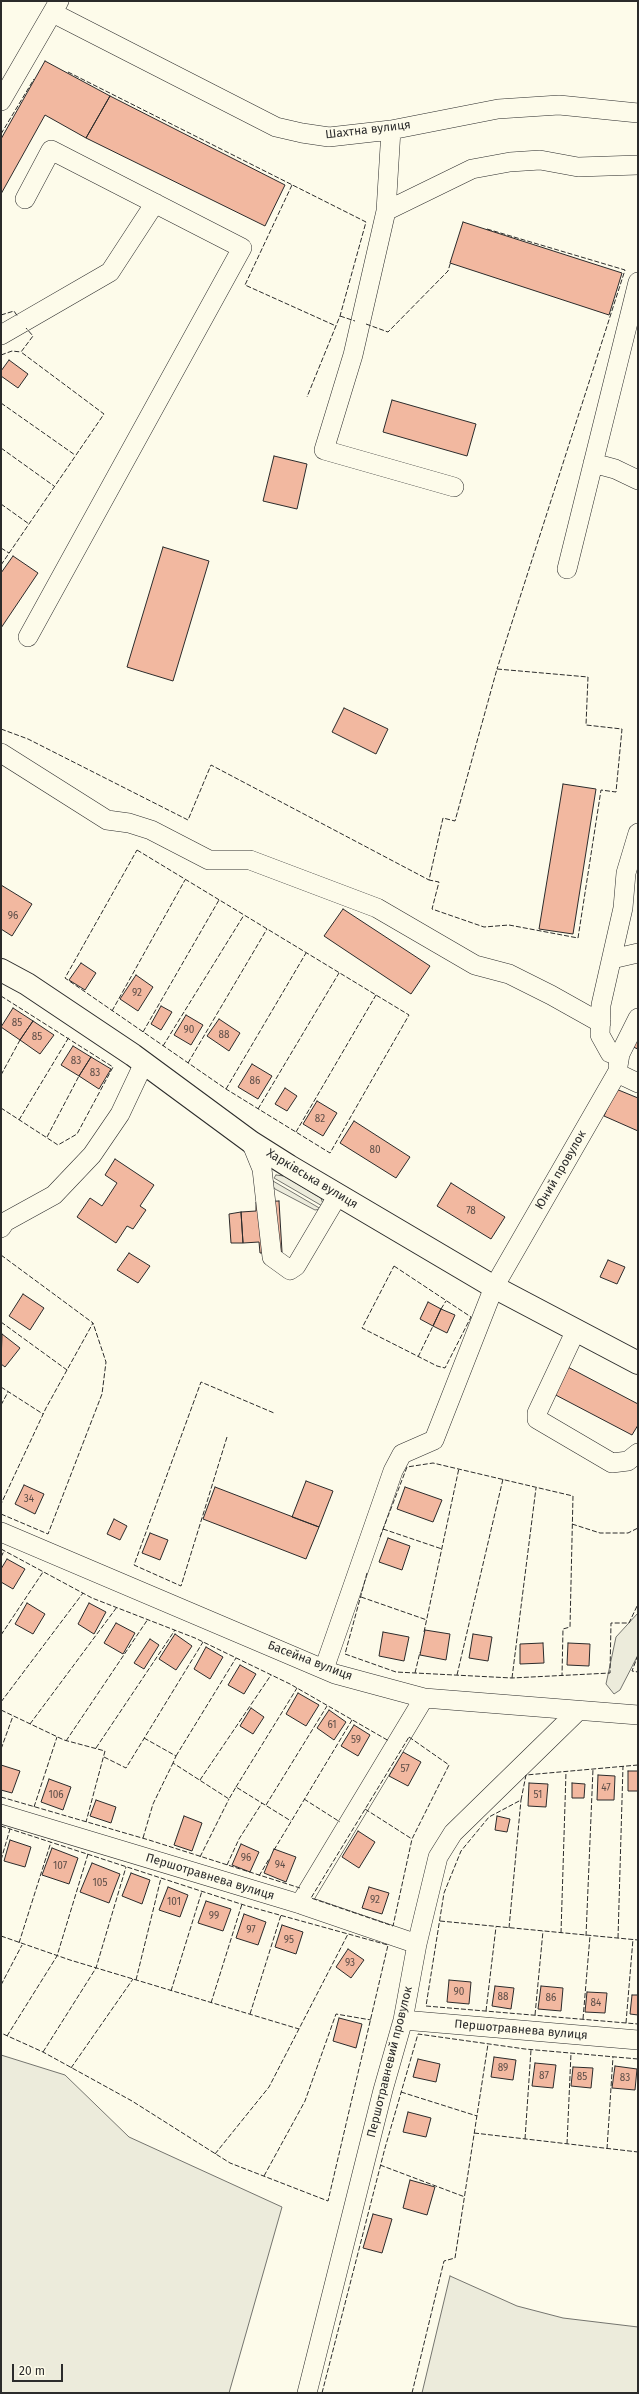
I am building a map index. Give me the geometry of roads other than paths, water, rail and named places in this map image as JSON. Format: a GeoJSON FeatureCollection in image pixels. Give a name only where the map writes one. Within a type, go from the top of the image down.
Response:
{"type":"FeatureCollection","features":[{"type":"Feature","properties":{"kind":"main road","name":"Харківська вулиця"},"geometry":{"type":"LineString","coordinates":[[1,970],[26,984],[144,1063],[252,1142],[338,1195],[494,1287],[638,1364]]}},
{"type":"Feature","properties":{"kind":"street"},"geometry":{"type":"LineString","coordinates":[[1,101],[56,7]]}},
{"type":"Feature","properties":{"kind":"street","name":"Шахтна вулиця"},"geometry":{"type":"LineString","coordinates":[[56,7],[276,127],[329,137],[391,130],[498,109],[559,105],[638,113]]}},
{"type":"Feature","properties":{"kind":"street"},"geometry":{"type":"LineString","coordinates":[[391,130],[386,211],[353,355],[324,450],[454,487]]}},
{"type":"Feature","properties":{"kind":"street"},"geometry":{"type":"LineString","coordinates":[[25,199],[51,150],[242,248],[28,637]]}},
{"type":"Feature","properties":{"kind":"street"},"geometry":{"type":"LineString","coordinates":[[386,211],[472,169],[510,162],[540,160],[578,167],[638,165]]}},
{"type":"Feature","properties":{"kind":"street"},"geometry":{"type":"LineString","coordinates":[[1,335],[110,272],[155,203]]}},
{"type":"Feature","properties":{"kind":"street"},"geometry":{"type":"LineString","coordinates":[[567,569],[638,282]]}},
{"type":"Feature","properties":{"kind":"street"},"geometry":{"type":"LineString","coordinates":[[593,463],[615,469],[638,480]]}},
{"type":"Feature","properties":{"kind":"street"},"geometry":{"type":"LineString","coordinates":[[1,753],[107,820],[128,823],[151,830],[209,860],[250,860],[377,908],[475,965],[509,974],[551,995],[601,1023]]}},
{"type":"Feature","properties":{"kind":"street"},"geometry":{"type":"LineString","coordinates":[[620,1054],[610,1053],[600,1035],[601,1006],[623,908],[626,873],[638,833]]}},
{"type":"Feature","properties":{"kind":"street"},"geometry":{"type":"LineString","coordinates":[[612,959],[638,953]]}},
{"type":"Feature","properties":{"kind":"street"},"geometry":{"type":"LineString","coordinates":[[638,1018],[620,1054],[617,1073],[638,1083]]}},
{"type":"Feature","properties":{"kind":"street"},"geometry":{"type":"LineString","coordinates":[[2,1220],[54,1196],[92,1155],[120,1114],[144,1063]]}},
{"type":"Feature","properties":{"kind":"street","name":"Юний провулок"},"geometry":{"type":"LineString","coordinates":[[324,1669],[393,1471],[402,1454],[434,1440],[494,1287],[617,1073]]}},
{"type":"Feature","properties":{"kind":"street"},"geometry":{"type":"LineString","coordinates":[[252,1142],[262,1169],[272,1257],[290,1270],[296,1266],[338,1195]]}},
{"type":"Feature","properties":{"kind":"street"},"geometry":{"type":"LineString","coordinates":[[576,1330],[537,1412],[537,1420],[612,1464],[628,1462],[638,1453]]}},
{"type":"Feature","properties":{"kind":"street","name":"Басейна вулиця"},"geometry":{"type":"LineString","coordinates":[[1,1532],[324,1669],[424,1698],[638,1715]]}},
{"type":"Feature","properties":{"kind":"street"},"geometry":{"type":"LineString","coordinates":[[300,1904],[424,1698]]}},
{"type":"Feature","properties":{"kind":"street","name":"Першотравневий провулок"},"geometry":{"type":"LineString","coordinates":[[307,2393],[383,2090],[403,2020],[417,1944],[438,1857],[453,1833],[578,1711]]}},
{"type":"Feature","properties":{"kind":"street","name":"Першотравнева вулиця"},"geometry":{"type":"LineString","coordinates":[[1,1814],[300,1904],[417,1944]]}},
{"type":"Feature","properties":{"kind":"street","name":"Першотравнева вулиця"},"geometry":{"type":"LineString","coordinates":[[403,2020],[638,2040]]}}]}
